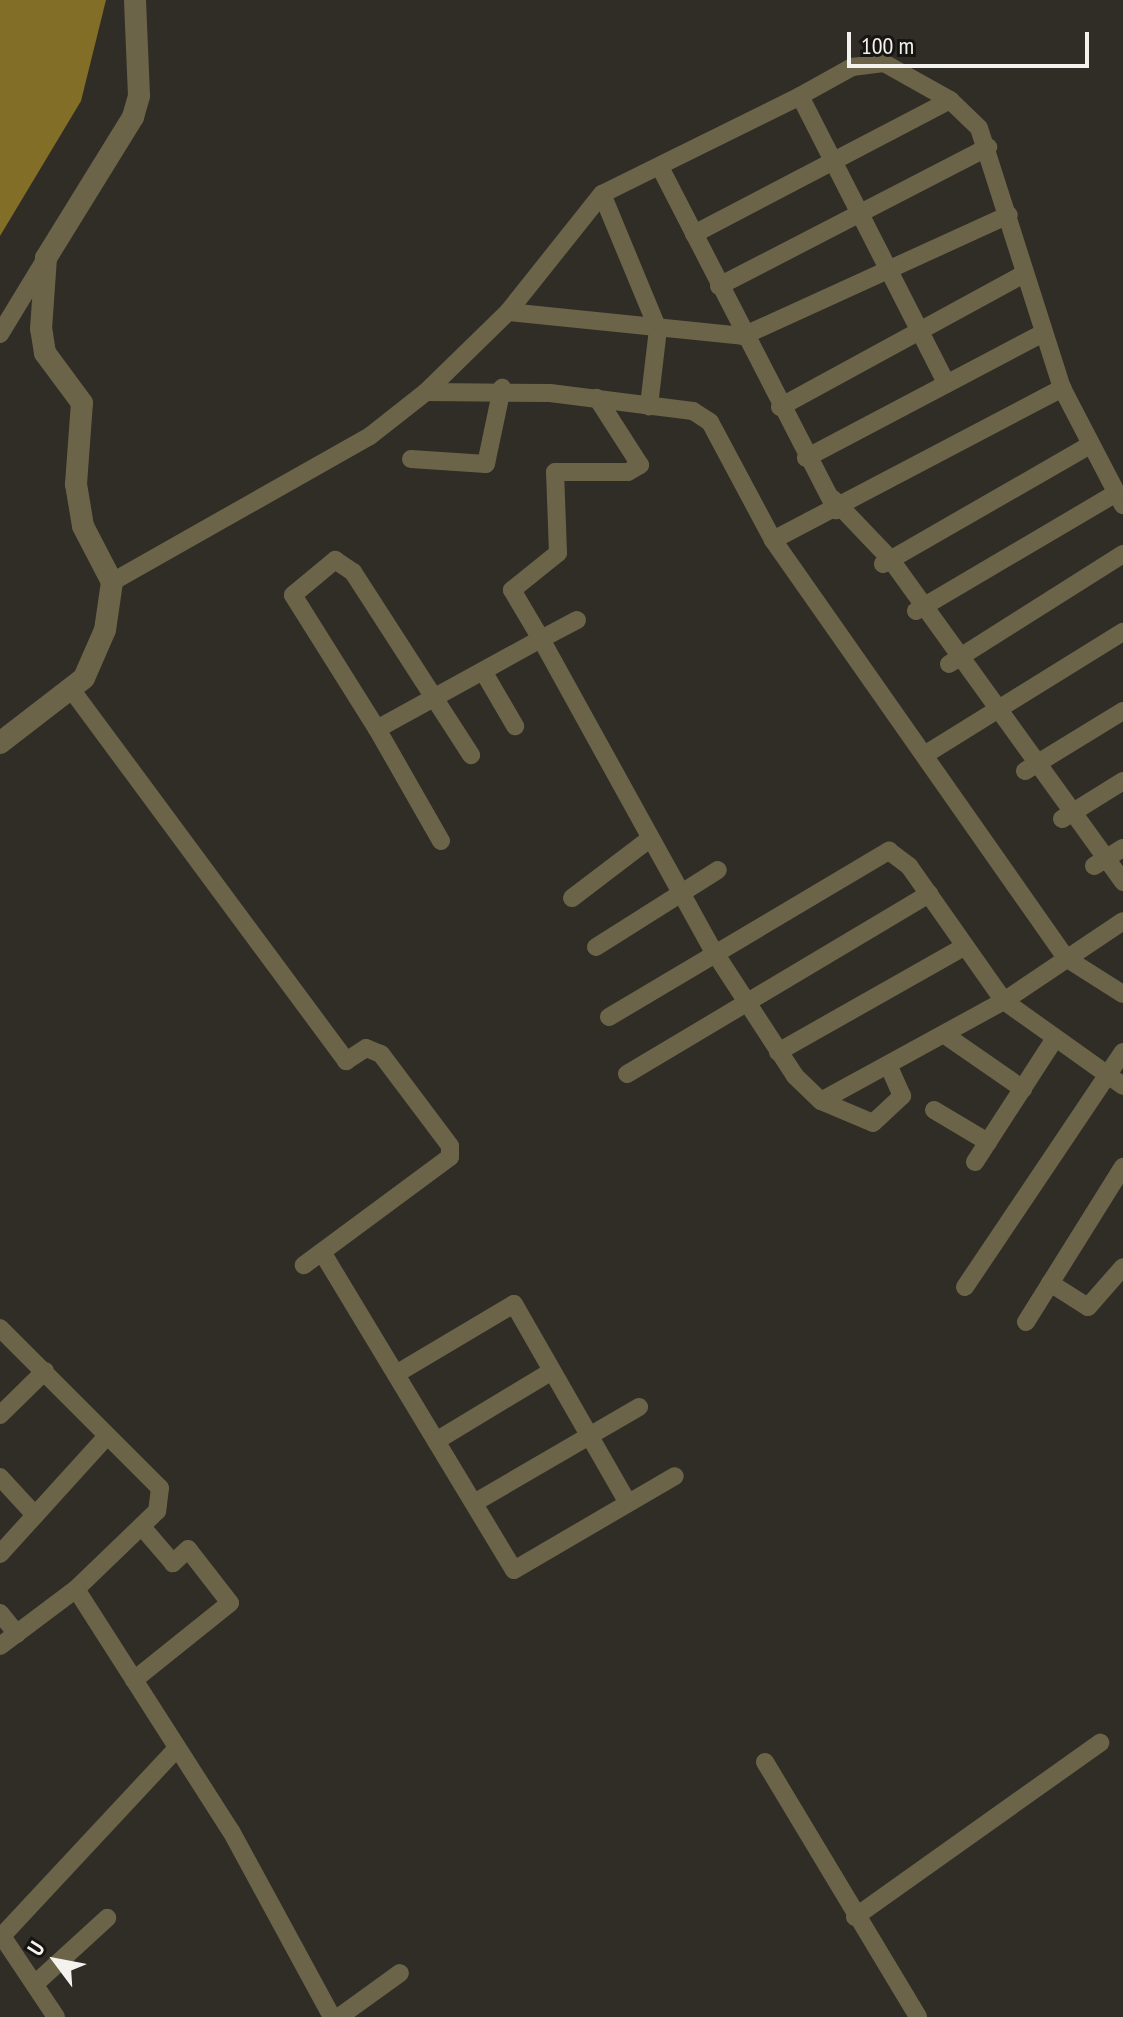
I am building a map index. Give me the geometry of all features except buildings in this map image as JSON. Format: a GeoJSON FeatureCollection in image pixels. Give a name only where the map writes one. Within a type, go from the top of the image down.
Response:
{"type":"FeatureCollection","features":[{"type":"Feature","properties":{"kind":"street"},"geometry":{"type":"LineString","coordinates":[[0,334],[133,117],[139,96],[135,0]]}},
{"type":"Feature","properties":{"kind":"street"},"geometry":{"type":"LineString","coordinates":[[109,574],[370,436],[426,392],[508,312],[602,194],[852,67],[884,63],[950,100],[988,147],[1041,334],[1062,388],[1120,499],[919,609]]}},
{"type":"Feature","properties":{"kind":"street"},"geometry":{"type":"LineString","coordinates":[[800,96],[884,272],[947,384]]}},
{"type":"Feature","properties":{"kind":"street"},"geometry":{"type":"LineString","coordinates":[[694,234],[831,158],[950,100]]}},
{"type":"Feature","properties":{"kind":"street"},"geometry":{"type":"LineString","coordinates":[[719,286],[988,147]]}},
{"type":"Feature","properties":{"kind":"street"},"geometry":{"type":"LineString","coordinates":[[660,167],[806,458],[838,505],[886,563],[954,660],[998,711],[1032,767],[1100,862],[1123,882]]}},
{"type":"Feature","properties":{"kind":"street"},"geometry":{"type":"LineString","coordinates":[[602,194],[658,329],[649,406]]}},
{"type":"Feature","properties":{"kind":"street"},"geometry":{"type":"LineString","coordinates":[[508,312],[743,336],[1009,215]]}},
{"type":"Feature","properties":{"kind":"street"},"geometry":{"type":"LineString","coordinates":[[0,743],[71,689],[101,645],[109,574],[79,509],[82,403],[42,348],[46,258]]}},
{"type":"Feature","properties":{"kind":"street"},"geometry":{"type":"LineString","coordinates":[[780,407],[918,335],[1022,275]]}},
{"type":"Feature","properties":{"kind":"street"},"geometry":{"type":"LineString","coordinates":[[806,458],[1041,334]]}},
{"type":"Feature","properties":{"kind":"street"},"geometry":{"type":"LineString","coordinates":[[426,392],[502,388],[597,398],[693,411],[710,422],[773,540],[926,754],[1066,958],[1123,994]]}},
{"type":"Feature","properties":{"kind":"street"},"geometry":{"type":"LineString","coordinates":[[411,459],[486,464],[502,388]]}},
{"type":"Feature","properties":{"kind":"street"},"geometry":{"type":"LineString","coordinates":[[773,540],[1062,388]]}},
{"type":"Feature","properties":{"kind":"street"},"geometry":{"type":"LineString","coordinates":[[597,398],[640,465],[628,472],[555,472],[558,553],[512,590],[648,840],[778,1052],[821,1101],[873,1123],[902,1096],[888,1065]]}},
{"type":"Feature","properties":{"kind":"street"},"geometry":{"type":"LineString","coordinates":[[886,563],[1090,445]]}},
{"type":"Feature","properties":{"kind":"street"},"geometry":{"type":"LineString","coordinates":[[954,660],[1123,554]]}},
{"type":"Feature","properties":{"kind":"street"},"geometry":{"type":"LineString","coordinates":[[441,841],[377,729],[293,595],[335,560],[353,572],[471,755]]}},
{"type":"Feature","properties":{"kind":"street"},"geometry":{"type":"LineString","coordinates":[[377,729],[577,620]]}},
{"type":"Feature","properties":{"kind":"street"},"geometry":{"type":"LineString","coordinates":[[926,754],[1123,632]]}},
{"type":"Feature","properties":{"kind":"street"},"geometry":{"type":"LineString","coordinates":[[483,671],[515,726]]}},
{"type":"Feature","properties":{"kind":"street"},"geometry":{"type":"LineString","coordinates":[[71,689],[346,1061],[366,1048],[381,1054],[450,1146],[450,1157],[304,1265]]}},
{"type":"Feature","properties":{"kind":"street"},"geometry":{"type":"LineString","coordinates":[[1032,767],[1123,711]]}},
{"type":"Feature","properties":{"kind":"street"},"geometry":{"type":"LineString","coordinates":[[1067,816],[1123,781]]}},
{"type":"Feature","properties":{"kind":"street"},"geometry":{"type":"LineString","coordinates":[[572,898],[648,840]]}},
{"type":"Feature","properties":{"kind":"street"},"geometry":{"type":"LineString","coordinates":[[1100,862],[1123,848]]}},
{"type":"Feature","properties":{"kind":"street"},"geometry":{"type":"LineString","coordinates":[[609,1017],[889,851],[929,894],[1004,1001],[1054,1040],[1115,1081]]}},
{"type":"Feature","properties":{"kind":"street"},"geometry":{"type":"LineString","coordinates":[[596,947],[718,870]]}},
{"type":"Feature","properties":{"kind":"street"},"geometry":{"type":"LineString","coordinates":[[627,1074],[929,894]]}},
{"type":"Feature","properties":{"kind":"street"},"geometry":{"type":"LineString","coordinates":[[821,1101],[1004,1001],[1123,921]]}},
{"type":"Feature","properties":{"kind":"street"},"geometry":{"type":"LineString","coordinates":[[778,1052],[965,946]]}},
{"type":"Feature","properties":{"kind":"street"},"geometry":{"type":"LineString","coordinates":[[945,1035],[1023,1089]]}},
{"type":"Feature","properties":{"kind":"street"},"geometry":{"type":"LineString","coordinates":[[975,1162],[1054,1040]]}},
{"type":"Feature","properties":{"kind":"street"},"geometry":{"type":"LineString","coordinates":[[965,1287],[1115,1081],[1123,1052]]}},
{"type":"Feature","properties":{"kind":"street"},"geometry":{"type":"LineString","coordinates":[[934,1110],[988,1142]]}},
{"type":"Feature","properties":{"kind":"street"},"geometry":{"type":"LineString","coordinates":[[1026,1322],[1123,1167]]}},
{"type":"Feature","properties":{"kind":"street"},"geometry":{"type":"LineString","coordinates":[[322,1252],[514,1570],[675,1476]]}},
{"type":"Feature","properties":{"kind":"street"},"geometry":{"type":"LineString","coordinates":[[1050,1283],[1088,1307],[1123,1267]]}},
{"type":"Feature","properties":{"kind":"street"},"geometry":{"type":"LineString","coordinates":[[396,1374],[514,1304],[628,1503]]}},
{"type":"Feature","properties":{"kind":"street"},"geometry":{"type":"LineString","coordinates":[[0,1328],[160,1488],[157,1511],[142,1527],[76,1589],[0,1646]]}},
{"type":"Feature","properties":{"kind":"street"},"geometry":{"type":"LineString","coordinates":[[0,1415],[45,1371]]}},
{"type":"Feature","properties":{"kind":"street"},"geometry":{"type":"LineString","coordinates":[[436,1441],[552,1371]]}},
{"type":"Feature","properties":{"kind":"street"},"geometry":{"type":"LineString","coordinates":[[474,1503],[639,1407]]}},
{"type":"Feature","properties":{"kind":"street"},"geometry":{"type":"LineString","coordinates":[[0,1554],[106,1437]]}},
{"type":"Feature","properties":{"kind":"street"},"geometry":{"type":"LineString","coordinates":[[0,1477],[35,1515]]}},
{"type":"Feature","properties":{"kind":"street"},"geometry":{"type":"LineString","coordinates":[[134,1680],[230,1603],[188,1549],[173,1563],[142,1527]]}},
{"type":"Feature","properties":{"kind":"street"},"geometry":{"type":"LineString","coordinates":[[76,1589],[254,1871],[332,2017]]}},
{"type":"Feature","properties":{"kind":"street"},"geometry":{"type":"LineString","coordinates":[[0,1613],[17,1634]]}},
{"type":"Feature","properties":{"kind":"street"},"geometry":{"type":"LineString","coordinates":[[855,1917],[1100,1743]]}},
{"type":"Feature","properties":{"kind":"street"},"geometry":{"type":"LineString","coordinates":[[56,2017],[1,1937],[176,1749]]}},
{"type":"Feature","properties":{"kind":"street"},"geometry":{"type":"LineString","coordinates":[[765,1762],[855,1917],[918,2017]]}},
{"type":"Feature","properties":{"kind":"street"},"geometry":{"type":"LineString","coordinates":[[35,1984],[107,1918]]}},
{"type":"Feature","properties":{"kind":"street"},"geometry":{"type":"LineString","coordinates":[[339,2017],[400,1973]]}},
{"type":"Feature","properties":{"kind":"shaded area"},"geometry":{"type":"Polygon","coordinates":[[[0,0],[106,0],[81,101],[0,236],[0,0]]]}}]}
